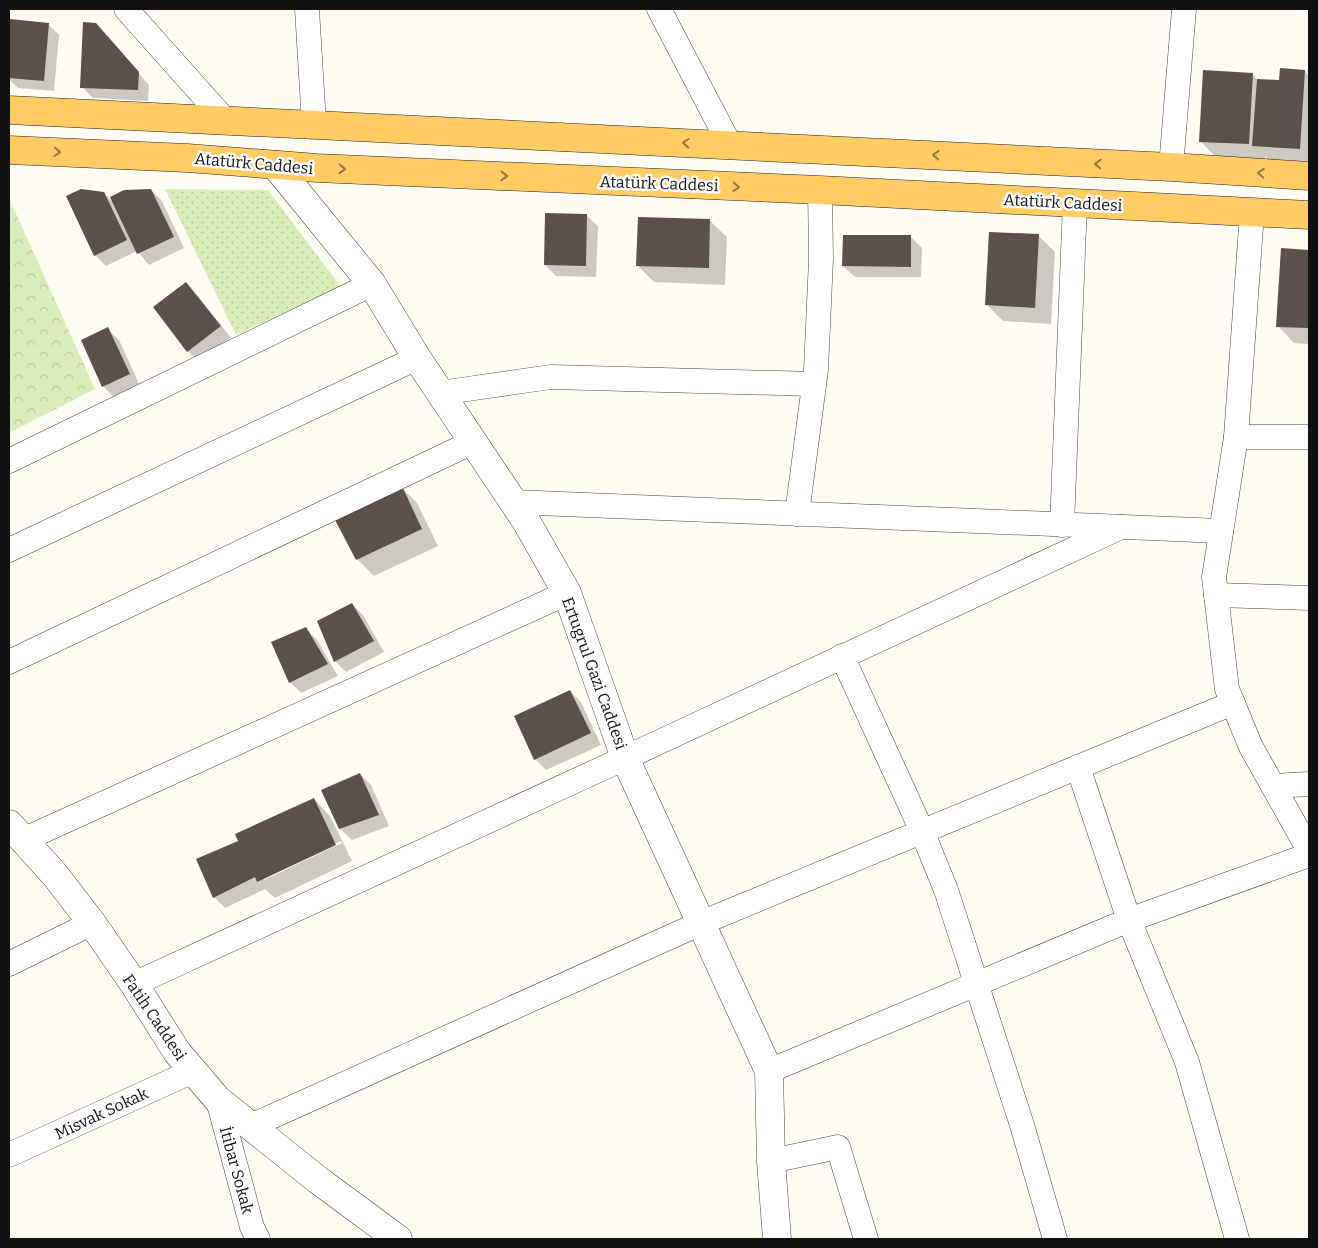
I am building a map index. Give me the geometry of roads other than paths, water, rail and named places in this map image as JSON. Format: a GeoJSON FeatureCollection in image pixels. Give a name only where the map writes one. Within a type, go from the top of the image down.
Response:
{"type":"FeatureCollection","features":[{"type":"Feature","properties":{"kind":"main road"},"geometry":{"type":"LineString","coordinates":[[9,110],[1171,167],[1309,176]]}},
{"type":"Feature","properties":{"kind":"main road","name":"Atatürk Caddesi"},"geometry":{"type":"LineString","coordinates":[[9,150],[187,158],[317,168],[820,190],[1309,215]]}},
{"type":"Feature","properties":{"kind":"street"},"geometry":{"type":"LineString","coordinates":[[126,9],[225,120]]}},
{"type":"Feature","properties":{"kind":"street"},"geometry":{"type":"LineString","coordinates":[[307,9],[314,124]]}},
{"type":"Feature","properties":{"kind":"street"},"geometry":{"type":"LineString","coordinates":[[659,9],[730,145]]}},
{"type":"Feature","properties":{"kind":"street"},"geometry":{"type":"LineString","coordinates":[[1171,167],[1184,9]]}},
{"type":"Feature","properties":{"kind":"street","name":"Ertugrul Gazi Caddesi"},"geometry":{"type":"LineString","coordinates":[[275,165],[372,284],[417,358],[526,521],[567,593],[625,758],[769,1071],[771,1161],[777,1239]]}},
{"type":"Feature","properties":{"kind":"street"},"geometry":{"type":"LineString","coordinates":[[797,514],[816,370],[821,259],[820,190]]}},
{"type":"Feature","properties":{"kind":"street"},"geometry":{"type":"LineString","coordinates":[[1062,525],[1075,203]]}},
{"type":"Feature","properties":{"kind":"street"},"geometry":{"type":"LineString","coordinates":[[1252,212],[1236,437],[1214,577],[1227,689],[1251,747],[1309,850]]}},
{"type":"Feature","properties":{"kind":"street"},"geometry":{"type":"LineString","coordinates":[[9,461],[372,284]]}},
{"type":"Feature","properties":{"kind":"street"},"geometry":{"type":"LineString","coordinates":[[9,550],[417,358]]}},
{"type":"Feature","properties":{"kind":"street"},"geometry":{"type":"LineString","coordinates":[[440,393],[551,377],[814,384]]}},
{"type":"Feature","properties":{"kind":"street"},"geometry":{"type":"LineString","coordinates":[[1236,437],[1309,437]]}},
{"type":"Feature","properties":{"kind":"street"},"geometry":{"type":"LineString","coordinates":[[9,662],[473,442]]}},
{"type":"Feature","properties":{"kind":"street"},"geometry":{"type":"LineString","coordinates":[[513,502],[1221,531]]}},
{"type":"Feature","properties":{"kind":"street"},"geometry":{"type":"LineString","coordinates":[[134,984],[1121,527]]}},
{"type":"Feature","properties":{"kind":"street"},"geometry":{"type":"LineString","coordinates":[[16,832],[567,593]]}},
{"type":"Feature","properties":{"kind":"street"},"geometry":{"type":"LineString","coordinates":[[1216,595],[1309,598]]}},
{"type":"Feature","properties":{"kind":"street"},"geometry":{"type":"LineString","coordinates":[[842,656],[922,831],[946,890],[1022,1125],[1055,1239]]}},
{"type":"Feature","properties":{"kind":"street"},"geometry":{"type":"LineString","coordinates":[[251,1126],[701,923],[1232,702]]}},
{"type":"Feature","properties":{"kind":"street"},"geometry":{"type":"LineString","coordinates":[[1078,766],[1129,920],[1187,1062],[1236,1239]]}},
{"type":"Feature","properties":{"kind":"street"},"geometry":{"type":"LineString","coordinates":[[1273,786],[1309,784]]}},
{"type":"Feature","properties":{"kind":"street","name":"Fatih Caddesi"},"geometry":{"type":"LineString","coordinates":[[16,832],[55,875],[92,923],[134,984],[176,1052],[218,1100],[318,1180],[398,1239]]}},
{"type":"Feature","properties":{"kind":"street"},"geometry":{"type":"LineString","coordinates":[[769,1071],[1129,920],[1309,855]]}},
{"type":"Feature","properties":{"kind":"street"},"geometry":{"type":"LineString","coordinates":[[9,964],[92,923]]}},
{"type":"Feature","properties":{"kind":"street","name":"Misvak Sokak"},"geometry":{"type":"LineString","coordinates":[[9,1155],[192,1071]]}},
{"type":"Feature","properties":{"kind":"street","name":"İtibar Sokak"},"geometry":{"type":"LineString","coordinates":[[218,1100],[252,1227],[258,1239]]}},
{"type":"Feature","properties":{"kind":"street"},"geometry":{"type":"LineString","coordinates":[[771,1161],[838,1147],[866,1239]]}}]}
